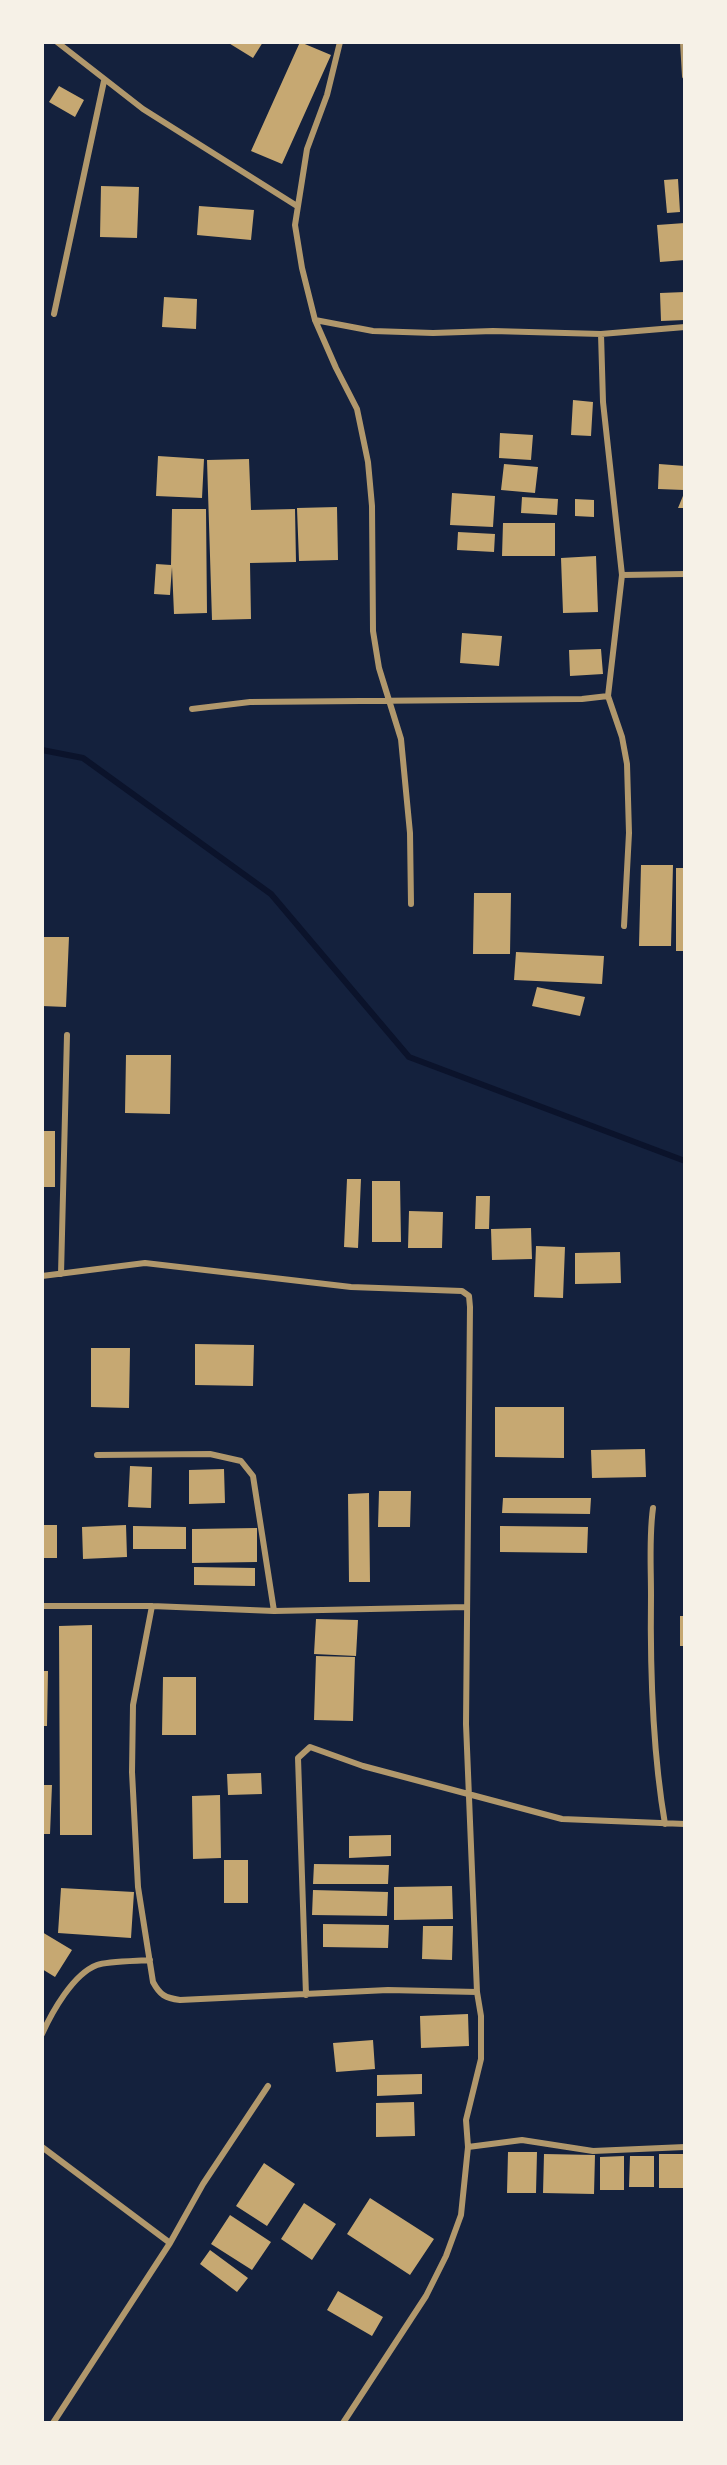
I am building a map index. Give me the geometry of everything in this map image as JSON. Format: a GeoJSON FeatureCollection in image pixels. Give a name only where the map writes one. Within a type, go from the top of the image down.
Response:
{"type":"FeatureCollection","features":[{"type":"Feature","properties":{"kind":"street"},"geometry":{"type":"LineString","coordinates":[[57,42],[143,110],[297,206]]}},
{"type":"Feature","properties":{"kind":"street"},"geometry":{"type":"LineString","coordinates":[[340,42],[327,95],[307,149],[295,225],[302,268],[315,320],[357,409],[368,462],[372,506],[374,632],[379,668],[401,739],[407,784],[411,904]]}},
{"type":"Feature","properties":{"kind":"street"},"geometry":{"type":"LineString","coordinates":[[683,42],[685,76]]}},
{"type":"Feature","properties":{"kind":"street"},"geometry":{"type":"LineString","coordinates":[[54,314],[104,81]]}},
{"type":"Feature","properties":{"kind":"street"},"geometry":{"type":"LineString","coordinates":[[315,320],[373,331],[601,334],[685,327]]}},
{"type":"Feature","properties":{"kind":"street"},"geometry":{"type":"LineString","coordinates":[[601,334],[603,402],[622,575],[608,696],[622,737],[627,764],[629,833],[624,926]]}},
{"type":"Feature","properties":{"kind":"street"},"geometry":{"type":"LineString","coordinates":[[622,575],[685,574]]}},
{"type":"Feature","properties":{"kind":"street"},"geometry":{"type":"LineString","coordinates":[[192,708],[250,702],[582,699],[608,696]]}},
{"type":"Feature","properties":{"kind":"street"},"geometry":{"type":"LineString","coordinates":[[62,1274],[67,1035]]}},
{"type":"Feature","properties":{"kind":"street"},"geometry":{"type":"LineString","coordinates":[[42,1276],[145,1263],[351,1287],[462,1291],[469,1296],[471,1306],[467,1607],[469,1795],[477,1992],[481,2016],[481,2059],[466,2120],[468,2147],[461,2215],[446,2256],[426,2296],[343,2423]]}},
{"type":"Feature","properties":{"kind":"street"},"geometry":{"type":"LineString","coordinates":[[97,1455],[210,1454],[241,1461],[253,1476],[274,1611]]}},
{"type":"Feature","properties":{"kind":"street"},"geometry":{"type":"LineString","coordinates":[[653,1508],[649,1536],[651,1673],[657,1774],[665,1824]]}},
{"type":"Feature","properties":{"kind":"street"},"geometry":{"type":"LineString","coordinates":[[42,1606],[152,1606],[274,1611],[467,1607]]}},
{"type":"Feature","properties":{"kind":"street"},"geometry":{"type":"LineString","coordinates":[[152,1606],[132,1716],[133,1823],[138,1887],[153,1982],[159,1992],[166,1998],[180,2000],[388,1990],[477,1992]]}},
{"type":"Feature","properties":{"kind":"street"},"geometry":{"type":"LineString","coordinates":[[306,1995],[298,1758],[310,1747],[363,1766],[562,1819],[685,1824]]}},
{"type":"Feature","properties":{"kind":"street"},"geometry":{"type":"LineString","coordinates":[[42,2034],[70,1985],[97,1965],[150,1960]]}},
{"type":"Feature","properties":{"kind":"street"},"geometry":{"type":"LineString","coordinates":[[52,2423],[170,2243],[203,2184],[268,2086]]}},
{"type":"Feature","properties":{"kind":"street"},"geometry":{"type":"LineString","coordinates":[[468,2147],[522,2140],[593,2151],[685,2147]]}},
{"type":"Feature","properties":{"kind":"street"},"geometry":{"type":"LineString","coordinates":[[42,2147],[170,2243]]}},
{"type":"Feature","properties":{"kind":"building"},"geometry":{"type":"Polygon","coordinates":[[[227,42],[263,42],[253,58],[227,42]]]}},
{"type":"Feature","properties":{"kind":"building"},"geometry":{"type":"Polygon","coordinates":[[[300,42],[331,55],[282,164],[251,151],[300,42]]]}},
{"type":"Feature","properties":{"kind":"building"},"geometry":{"type":"Polygon","coordinates":[[[59,86],[84,100],[75,117],[49,102],[59,86]]]}},
{"type":"Feature","properties":{"kind":"building"},"geometry":{"type":"Polygon","coordinates":[[[678,179],[680,212],[667,213],[664,180],[678,179]]]}},
{"type":"Feature","properties":{"kind":"building"},"geometry":{"type":"Polygon","coordinates":[[[101,186],[139,187],[137,238],[100,237],[101,186]]]}},
{"type":"Feature","properties":{"kind":"building"},"geometry":{"type":"Polygon","coordinates":[[[199,206],[254,210],[251,240],[197,235],[199,206]]]}},
{"type":"Feature","properties":{"kind":"building"},"geometry":{"type":"Polygon","coordinates":[[[685,223],[685,260],[660,262],[657,225],[685,223]]]}},
{"type":"Feature","properties":{"kind":"building"},"geometry":{"type":"Polygon","coordinates":[[[685,292],[685,320],[661,321],[660,293],[685,292]]]}},
{"type":"Feature","properties":{"kind":"building"},"geometry":{"type":"Polygon","coordinates":[[[164,297],[197,299],[196,329],[162,327],[164,297]]]}},
{"type":"Feature","properties":{"kind":"building"},"geometry":{"type":"Polygon","coordinates":[[[573,400],[593,402],[591,436],[571,435],[573,400]]]}},
{"type":"Feature","properties":{"kind":"building"},"geometry":{"type":"Polygon","coordinates":[[[500,433],[533,435],[531,460],[499,458],[500,433]]]}},
{"type":"Feature","properties":{"kind":"building"},"geometry":{"type":"Polygon","coordinates":[[[158,456],[204,459],[202,498],[156,496],[158,456]]]}},
{"type":"Feature","properties":{"kind":"building"},"geometry":{"type":"Polygon","coordinates":[[[249,459],[251,510],[295,509],[296,562],[250,563],[251,619],[212,620],[207,460],[249,459]]]}},
{"type":"Feature","properties":{"kind":"building"},"geometry":{"type":"Polygon","coordinates":[[[504,464],[538,467],[535,493],[501,490],[504,464]]]}},
{"type":"Feature","properties":{"kind":"building"},"geometry":{"type":"Polygon","coordinates":[[[659,464],[685,466],[684,490],[658,489],[659,464]]]}},
{"type":"Feature","properties":{"kind":"building"},"geometry":{"type":"Polygon","coordinates":[[[685,491],[685,508],[678,508],[685,491]]]}},
{"type":"Feature","properties":{"kind":"building"},"geometry":{"type":"Polygon","coordinates":[[[452,493],[495,496],[493,527],[450,525],[452,493]]]}},
{"type":"Feature","properties":{"kind":"building"},"geometry":{"type":"Polygon","coordinates":[[[522,497],[558,499],[557,515],[521,513],[522,497]]]}},
{"type":"Feature","properties":{"kind":"building"},"geometry":{"type":"Polygon","coordinates":[[[575,499],[594,500],[594,517],[575,516],[575,499]]]}},
{"type":"Feature","properties":{"kind":"building"},"geometry":{"type":"Polygon","coordinates":[[[337,507],[338,560],[299,561],[297,508],[337,507]]]}},
{"type":"Feature","properties":{"kind":"building"},"geometry":{"type":"Polygon","coordinates":[[[172,509],[206,509],[207,613],[174,614],[172,567],[170,595],[154,594],[156,564],[171,565],[172,509]]]}},
{"type":"Feature","properties":{"kind":"building"},"geometry":{"type":"Polygon","coordinates":[[[503,523],[555,523],[555,556],[502,556],[503,523]]]}},
{"type":"Feature","properties":{"kind":"building"},"geometry":{"type":"Polygon","coordinates":[[[458,532],[495,534],[494,552],[457,550],[458,532]]]}},
{"type":"Feature","properties":{"kind":"building"},"geometry":{"type":"Polygon","coordinates":[[[596,556],[598,612],[563,613],[561,558],[596,556]]]}},
{"type":"Feature","properties":{"kind":"building"},"geometry":{"type":"Polygon","coordinates":[[[462,633],[502,636],[499,666],[460,663],[462,633]]]}},
{"type":"Feature","properties":{"kind":"building"},"geometry":{"type":"Polygon","coordinates":[[[601,649],[603,674],[570,676],[569,650],[601,649]]]}},
{"type":"Feature","properties":{"kind":"building"},"geometry":{"type":"Polygon","coordinates":[[[641,865],[673,865],[671,946],[639,946],[641,865]]]}},
{"type":"Feature","properties":{"kind":"building"},"geometry":{"type":"Polygon","coordinates":[[[676,868],[685,868],[685,951],[676,951],[676,868]]]}},
{"type":"Feature","properties":{"kind":"building"},"geometry":{"type":"Polygon","coordinates":[[[474,893],[511,893],[510,954],[473,954],[474,893]]]}},
{"type":"Feature","properties":{"kind":"building"},"geometry":{"type":"Polygon","coordinates":[[[42,937],[69,937],[66,1007],[42,1006],[42,937]]]}},
{"type":"Feature","properties":{"kind":"building"},"geometry":{"type":"Polygon","coordinates":[[[516,952],[604,956],[602,984],[514,980],[516,952]]]}},
{"type":"Feature","properties":{"kind":"building"},"geometry":{"type":"Polygon","coordinates":[[[537,987],[585,997],[580,1016],[532,1006],[537,987]]]}},
{"type":"Feature","properties":{"kind":"building"},"geometry":{"type":"Polygon","coordinates":[[[126,1055],[171,1055],[170,1114],[125,1113],[126,1055]]]}},
{"type":"Feature","properties":{"kind":"building"},"geometry":{"type":"Polygon","coordinates":[[[42,1131],[55,1131],[55,1187],[42,1187],[42,1131]]]}},
{"type":"Feature","properties":{"kind":"building"},"geometry":{"type":"Polygon","coordinates":[[[347,1179],[361,1179],[358,1248],[344,1247],[347,1179]]]}},
{"type":"Feature","properties":{"kind":"building"},"geometry":{"type":"Polygon","coordinates":[[[372,1181],[400,1181],[401,1242],[372,1242],[372,1181]]]}},
{"type":"Feature","properties":{"kind":"building"},"geometry":{"type":"Polygon","coordinates":[[[476,1196],[490,1196],[489,1229],[475,1229],[476,1196]]]}},
{"type":"Feature","properties":{"kind":"building"},"geometry":{"type":"Polygon","coordinates":[[[409,1211],[443,1212],[442,1248],[408,1248],[409,1211]]]}},
{"type":"Feature","properties":{"kind":"building"},"geometry":{"type":"Polygon","coordinates":[[[531,1228],[532,1259],[492,1260],[491,1229],[531,1228]]]}},
{"type":"Feature","properties":{"kind":"building"},"geometry":{"type":"Polygon","coordinates":[[[536,1246],[565,1247],[563,1298],[534,1297],[536,1246]]]}},
{"type":"Feature","properties":{"kind":"building"},"geometry":{"type":"Polygon","coordinates":[[[620,1252],[621,1283],[575,1284],[575,1253],[620,1252]]]}},
{"type":"Feature","properties":{"kind":"building"},"geometry":{"type":"Polygon","coordinates":[[[195,1344],[254,1345],[253,1386],[195,1385],[195,1344]]]}},
{"type":"Feature","properties":{"kind":"building"},"geometry":{"type":"Polygon","coordinates":[[[91,1348],[130,1348],[129,1408],[91,1407],[91,1348]]]}},
{"type":"Feature","properties":{"kind":"building"},"geometry":{"type":"Polygon","coordinates":[[[495,1407],[564,1407],[564,1458],[495,1457],[495,1407]]]}},
{"type":"Feature","properties":{"kind":"building"},"geometry":{"type":"Polygon","coordinates":[[[645,1449],[646,1477],[592,1478],[591,1450],[645,1449]]]}},
{"type":"Feature","properties":{"kind":"building"},"geometry":{"type":"Polygon","coordinates":[[[130,1466],[152,1467],[151,1508],[128,1507],[130,1466]]]}},
{"type":"Feature","properties":{"kind":"building"},"geometry":{"type":"Polygon","coordinates":[[[224,1469],[225,1503],[189,1504],[189,1470],[224,1469]]]}},
{"type":"Feature","properties":{"kind":"building"},"geometry":{"type":"Polygon","coordinates":[[[379,1491],[411,1491],[410,1527],[378,1527],[379,1491]]]}},
{"type":"Feature","properties":{"kind":"building"},"geometry":{"type":"Polygon","coordinates":[[[369,1493],[370,1582],[349,1582],[348,1494],[369,1493]]]}},
{"type":"Feature","properties":{"kind":"building"},"geometry":{"type":"Polygon","coordinates":[[[503,1498],[591,1498],[590,1514],[502,1513],[503,1498]]]}},
{"type":"Feature","properties":{"kind":"building"},"geometry":{"type":"Polygon","coordinates":[[[42,1525],[57,1525],[57,1558],[42,1558],[42,1525]]]}},
{"type":"Feature","properties":{"kind":"building"},"geometry":{"type":"Polygon","coordinates":[[[126,1525],[127,1557],[83,1559],[82,1527],[126,1525]]]}},
{"type":"Feature","properties":{"kind":"building"},"geometry":{"type":"Polygon","coordinates":[[[133,1526],[186,1527],[186,1549],[133,1549],[133,1526]]]}},
{"type":"Feature","properties":{"kind":"building"},"geometry":{"type":"Polygon","coordinates":[[[500,1526],[588,1527],[587,1553],[500,1552],[500,1526]]]}},
{"type":"Feature","properties":{"kind":"building"},"geometry":{"type":"Polygon","coordinates":[[[257,1528],[257,1562],[192,1563],[192,1529],[257,1528]]]}},
{"type":"Feature","properties":{"kind":"building"},"geometry":{"type":"Polygon","coordinates":[[[194,1567],[255,1568],[255,1586],[194,1585],[194,1567]]]}},
{"type":"Feature","properties":{"kind":"building"},"geometry":{"type":"Polygon","coordinates":[[[680,1616],[685,1616],[685,1646],[680,1646],[680,1616]]]}},
{"type":"Feature","properties":{"kind":"building"},"geometry":{"type":"Polygon","coordinates":[[[316,1619],[358,1620],[356,1656],[314,1654],[316,1619]]]}},
{"type":"Feature","properties":{"kind":"building"},"geometry":{"type":"Polygon","coordinates":[[[92,1625],[92,1835],[60,1835],[59,1626],[92,1625]]]}},
{"type":"Feature","properties":{"kind":"building"},"geometry":{"type":"Polygon","coordinates":[[[316,1656],[355,1657],[353,1721],[314,1720],[316,1656]]]}},
{"type":"Feature","properties":{"kind":"building"},"geometry":{"type":"Polygon","coordinates":[[[42,1671],[48,1671],[47,1726],[42,1726],[42,1671]]]}},
{"type":"Feature","properties":{"kind":"building"},"geometry":{"type":"Polygon","coordinates":[[[163,1677],[196,1677],[196,1735],[162,1735],[163,1677]]]}},
{"type":"Feature","properties":{"kind":"building"},"geometry":{"type":"Polygon","coordinates":[[[261,1773],[262,1794],[228,1795],[227,1774],[261,1773]]]}},
{"type":"Feature","properties":{"kind":"building"},"geometry":{"type":"Polygon","coordinates":[[[42,1785],[52,1785],[50,1834],[42,1834],[42,1785]]]}},
{"type":"Feature","properties":{"kind":"building"},"geometry":{"type":"Polygon","coordinates":[[[220,1795],[221,1858],[193,1859],[192,1796],[220,1795]]]}},
{"type":"Feature","properties":{"kind":"building"},"geometry":{"type":"Polygon","coordinates":[[[391,1835],[391,1856],[349,1858],[349,1836],[391,1835]]]}},
{"type":"Feature","properties":{"kind":"building"},"geometry":{"type":"Polygon","coordinates":[[[224,1860],[248,1860],[248,1903],[224,1903],[224,1860]]]}},
{"type":"Feature","properties":{"kind":"building"},"geometry":{"type":"Polygon","coordinates":[[[314,1864],[389,1865],[388,1884],[313,1884],[314,1864]]]}},
{"type":"Feature","properties":{"kind":"building"},"geometry":{"type":"Polygon","coordinates":[[[452,1886],[453,1919],[394,1920],[394,1887],[452,1886]]]}},
{"type":"Feature","properties":{"kind":"building"},"geometry":{"type":"Polygon","coordinates":[[[61,1888],[134,1892],[131,1938],[58,1933],[61,1888]]]}},
{"type":"Feature","properties":{"kind":"building"},"geometry":{"type":"Polygon","coordinates":[[[313,1890],[388,1892],[387,1916],[312,1915],[313,1890]]]}},
{"type":"Feature","properties":{"kind":"building"},"geometry":{"type":"Polygon","coordinates":[[[323,1924],[389,1925],[388,1948],[323,1947],[323,1924]]]}},
{"type":"Feature","properties":{"kind":"building"},"geometry":{"type":"Polygon","coordinates":[[[423,1926],[453,1926],[452,1960],[422,1959],[423,1926]]]}},
{"type":"Feature","properties":{"kind":"building"},"geometry":{"type":"Polygon","coordinates":[[[42,1932],[72,1950],[55,1977],[42,1969],[42,1932]]]}},
{"type":"Feature","properties":{"kind":"building"},"geometry":{"type":"Polygon","coordinates":[[[468,2014],[469,2046],[421,2048],[420,2016],[468,2014]]]}},
{"type":"Feature","properties":{"kind":"building"},"geometry":{"type":"Polygon","coordinates":[[[373,2040],[375,2069],[336,2072],[333,2043],[373,2040]]]}},
{"type":"Feature","properties":{"kind":"building"},"geometry":{"type":"Polygon","coordinates":[[[422,2074],[422,2094],[377,2096],[377,2075],[422,2074]]]}},
{"type":"Feature","properties":{"kind":"building"},"geometry":{"type":"Polygon","coordinates":[[[414,2102],[415,2136],[376,2137],[376,2103],[414,2102]]]}},
{"type":"Feature","properties":{"kind":"building"},"geometry":{"type":"Polygon","coordinates":[[[508,2152],[537,2152],[536,2193],[507,2193],[508,2152]]]}},
{"type":"Feature","properties":{"kind":"building"},"geometry":{"type":"Polygon","coordinates":[[[544,2154],[595,2155],[594,2194],[543,2193],[544,2154]]]}},
{"type":"Feature","properties":{"kind":"building"},"geometry":{"type":"Polygon","coordinates":[[[659,2154],[684,2154],[684,2188],[659,2188],[659,2154]]]}},
{"type":"Feature","properties":{"kind":"building"},"geometry":{"type":"Polygon","coordinates":[[[624,2156],[624,2190],[600,2190],[600,2157],[624,2156]]]}},
{"type":"Feature","properties":{"kind":"building"},"geometry":{"type":"Polygon","coordinates":[[[630,2156],[654,2156],[654,2187],[629,2187],[630,2156]]]}},
{"type":"Feature","properties":{"kind":"building"},"geometry":{"type":"Polygon","coordinates":[[[264,2163],[295,2184],[267,2226],[236,2206],[264,2163]]]}},
{"type":"Feature","properties":{"kind":"building"},"geometry":{"type":"Polygon","coordinates":[[[370,2198],[434,2239],[410,2275],[347,2234],[370,2198]]]}},
{"type":"Feature","properties":{"kind":"building"},"geometry":{"type":"Polygon","coordinates":[[[304,2203],[336,2224],[312,2260],[281,2239],[304,2203]]]}},
{"type":"Feature","properties":{"kind":"building"},"geometry":{"type":"Polygon","coordinates":[[[230,2215],[271,2242],[252,2270],[211,2244],[230,2215]]]}},
{"type":"Feature","properties":{"kind":"building"},"geometry":{"type":"Polygon","coordinates":[[[210,2250],[248,2278],[237,2292],[200,2264],[210,2250]]]}},
{"type":"Feature","properties":{"kind":"building"},"geometry":{"type":"Polygon","coordinates":[[[338,2291],[383,2317],[372,2336],[327,2310],[338,2291]]]}},
{"type":"Feature","properties":{"kind":"waterway"},"geometry":{"type":"LineString","coordinates":[[42,750],[83,758],[271,894],[409,1057],[685,1161]]}}]}
